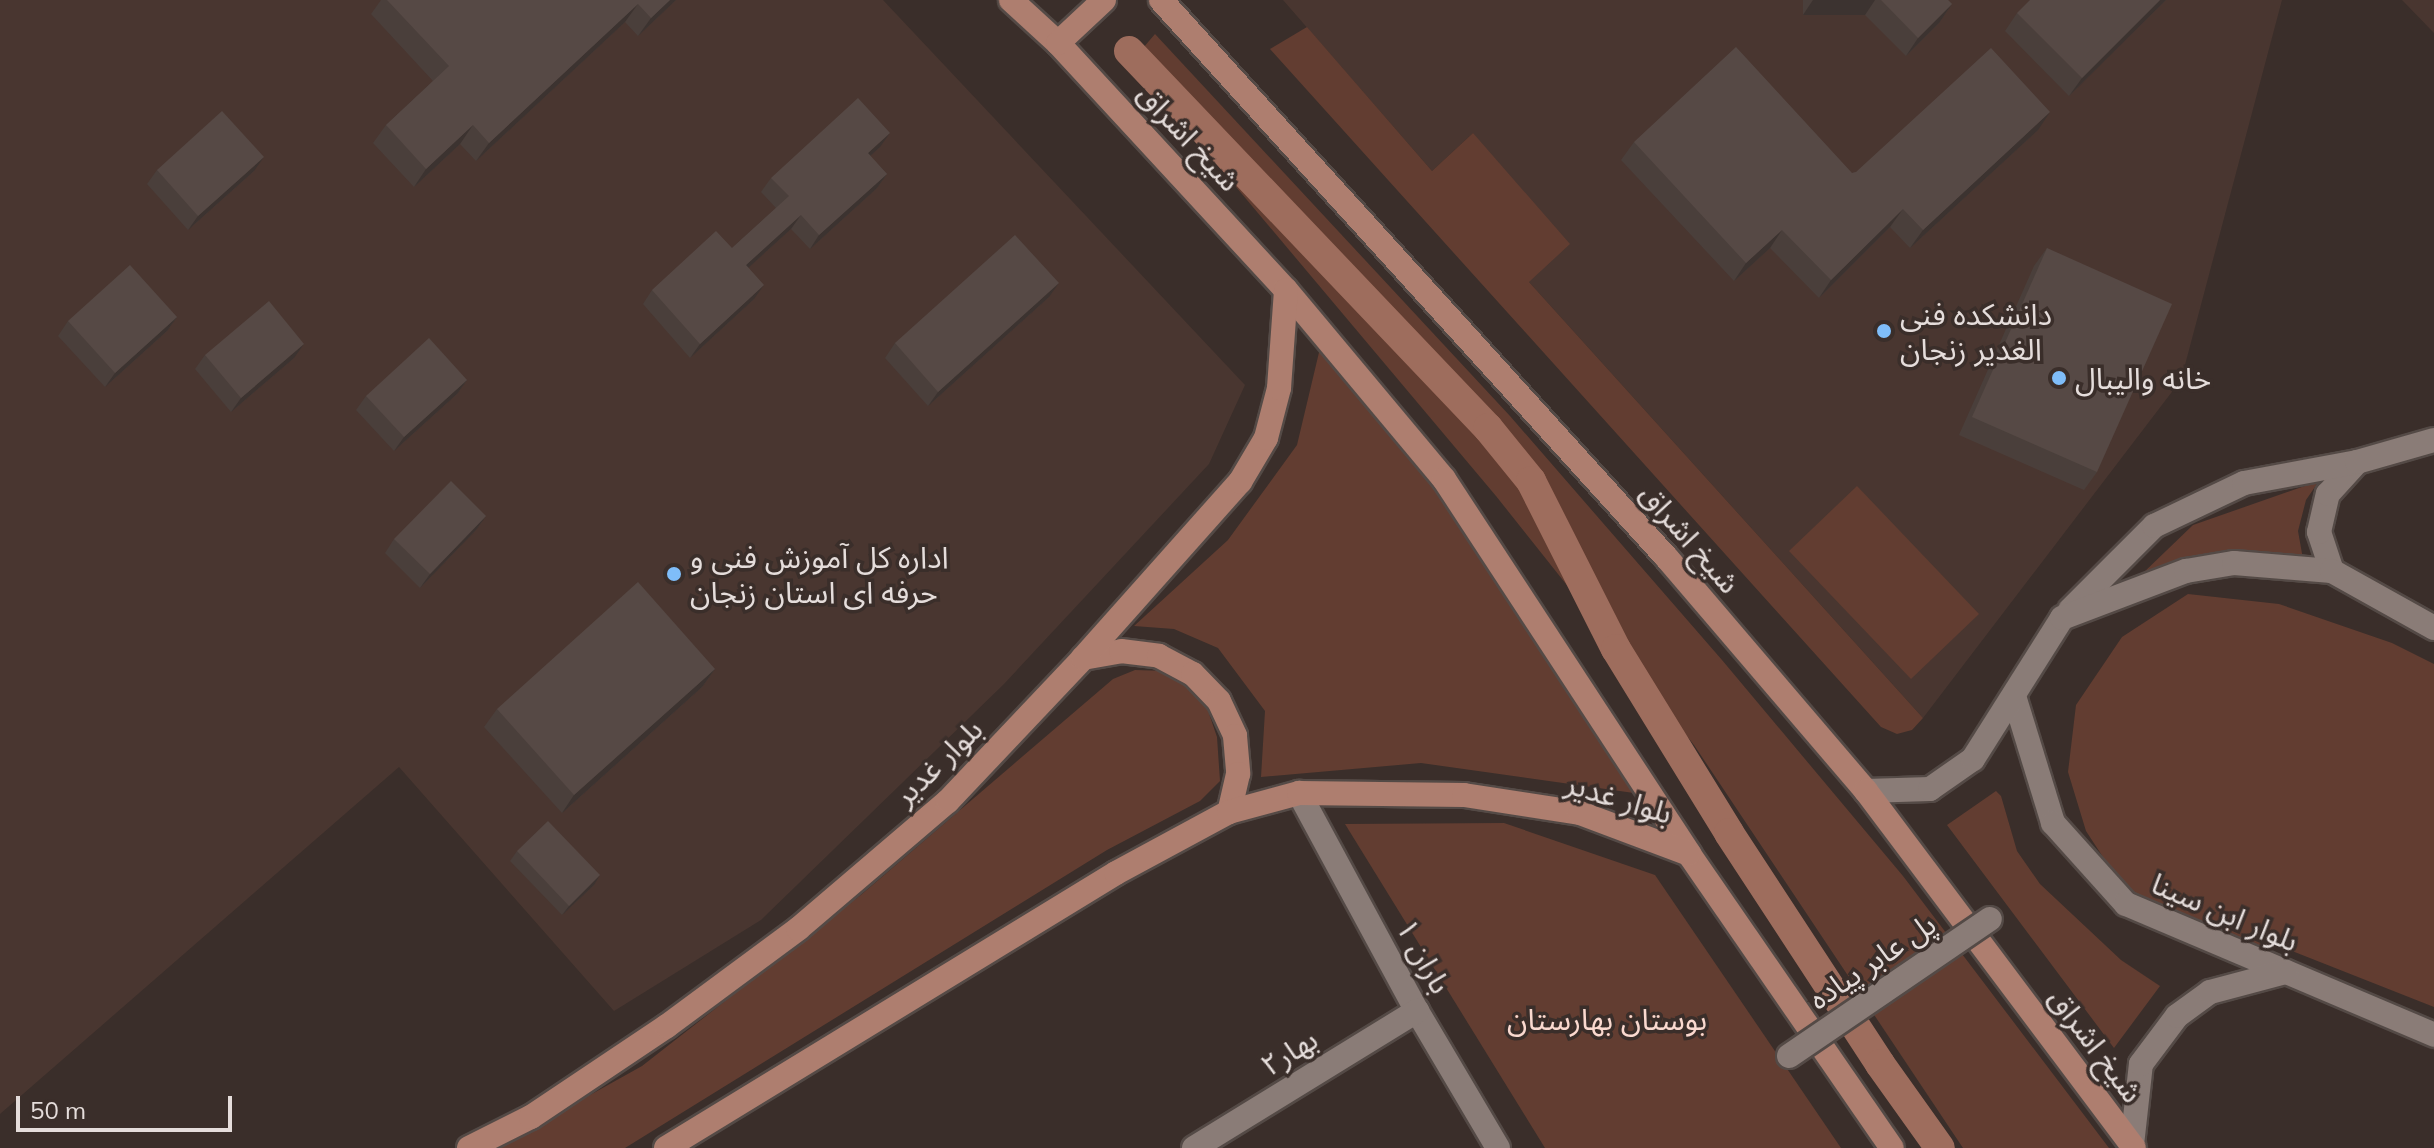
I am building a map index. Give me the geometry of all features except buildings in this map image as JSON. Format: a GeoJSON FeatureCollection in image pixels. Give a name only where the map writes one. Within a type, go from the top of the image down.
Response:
{"type":"FeatureCollection","features":[{"type":"Feature","properties":{"kind":"main road","name":"شیخ اشراق"},"geometry":{"type":"LineString","coordinates":[[1011,0],[1058,43],[1286,290],[1444,479],[1511,576],[1689,854],[1892,1148]]}},
{"type":"Feature","properties":{"kind":"main road"},"geometry":{"type":"LineString","coordinates":[[1058,43],[1104,0]]}},
{"type":"Feature","properties":{"kind":"main road","name":"شیخ اشراق"},"geometry":{"type":"LineString","coordinates":[[1161,0],[1667,558],[1866,791],[2133,1147]]}},
{"type":"Feature","properties":{"kind":"main road","name":"بلوار غدیر"},"geometry":{"type":"LineString","coordinates":[[469,1148],[531,1117],[655,1034],[798,929],[948,801],[1083,658],[1240,482],[1266,438],[1279,388],[1286,290]]}},
{"type":"Feature","properties":{"kind":"main road"},"geometry":{"type":"LineString","coordinates":[[1083,658],[1121,651],[1159,656],[1193,674],[1219,701],[1235,736],[1238,774],[1229,812]]}},
{"type":"Feature","properties":{"kind":"main road","name":"بلوار غدیر"},"geometry":{"type":"LineString","coordinates":[[666,1148],[1116,873],[1229,812],[1299,793],[1464,795],[1580,813],[1689,854]]}},
{"type":"Feature","properties":{"kind":"street"},"geometry":{"type":"LineString","coordinates":[[1866,791],[1930,789],[1973,759],[2062,618],[2154,526],[2244,483],[2357,462],[2434,440]]}},
{"type":"Feature","properties":{"kind":"street"},"geometry":{"type":"LineString","coordinates":[[2332,571],[2319,532],[2328,494],[2357,462]]}},
{"type":"Feature","properties":{"kind":"street"},"geometry":{"type":"LineString","coordinates":[[2062,618],[2186,571],[2222,565],[2332,571],[2434,628]]}},
{"type":"Feature","properties":{"kind":"street","name":"بلوار ابن سینا"},"geometry":{"type":"LineString","coordinates":[[2014,696],[2053,823],[2126,904],[2434,1035]]}},
{"type":"Feature","properties":{"kind":"street","name":"باران ۱"},"geometry":{"type":"LineString","coordinates":[[1299,793],[1417,1011],[1498,1148]]}},
{"type":"Feature","properties":{"kind":"street","name":"پل عابر پیاده"},"geometry":{"type":"LineString","coordinates":[[1789,1056],[1990,919]]}},
{"type":"Feature","properties":{"kind":"street"},"geometry":{"type":"LineString","coordinates":[[2133,1147],[2141,1064],[2177,1016],[2210,992],[2285,972]]}},
{"type":"Feature","properties":{"kind":"street","name":"بهار۲"},"geometry":{"type":"LineString","coordinates":[[1194,1148],[1417,1011]]}},
{"type":"Feature","properties":{"kind":"shaded area","name":"اداره کل آموزش فنی و حرفه ای استان زنجان"},"geometry":{"type":"Polygon","coordinates":[[[0,0],[883,0],[1245,385],[1209,464],[1004,684],[761,920],[614,1011],[399,767],[0,1114],[0,0]]]}},
{"type":"Feature","properties":{"kind":"shaded area","name":"دانشکده فنی الغدیر زنجان"},"geometry":{"type":"Polygon","coordinates":[[[1283,0],[2282,0],[2181,380],[1923,718],[1529,282],[1473,133],[1432,171],[1283,0]]]}},
{"type":"Feature","properties":{"kind":"shaded area"},"geometry":{"type":"Polygon","coordinates":[[[2402,0],[2434,0],[2434,33],[2402,0]]]}},
{"type":"Feature","properties":{"kind":"green space"},"geometry":{"type":"Polygon","coordinates":[[[1307,27],[1432,171],[1473,133],[1570,244],[1529,282],[1923,718],[1912,730],[1897,734],[1881,727],[1270,49],[1307,27]]]}},
{"type":"Feature","properties":{"kind":"green space"},"geometry":{"type":"Polygon","coordinates":[[[1155,34],[1510,416],[1722,660],[1903,876],[2109,1148],[1963,1148],[1694,745],[1496,496],[1131,62],[1155,34]]]}},
{"type":"Feature","properties":{"kind":"green space"},"geometry":{"type":"Polygon","coordinates":[[[1321,344],[1436,492],[1641,794],[1421,763],[1261,777],[1265,711],[1218,648],[1174,629],[1134,626],[1228,540],[1297,445],[1321,344]]]}},
{"type":"Feature","properties":{"kind":"green space"},"geometry":{"type":"Polygon","coordinates":[[[2319,481],[2306,500],[2298,531],[2303,559],[2229,552],[2141,575],[2193,525],[2319,481]]]}},
{"type":"Feature","properties":{"kind":"green space"},"geometry":{"type":"Polygon","coordinates":[[[1857,486],[1979,614],[1911,679],[1789,551],[1857,486]]]}},
{"type":"Feature","properties":{"kind":"green space"},"geometry":{"type":"Polygon","coordinates":[[[2188,594],[2279,604],[2392,643],[2434,664],[2434,1007],[2287,949],[2244,946],[2151,907],[2114,874],[2086,831],[2068,772],[2076,705],[2122,637],[2188,594]]]}},
{"type":"Feature","properties":{"kind":"green space"},"geometry":{"type":"Polygon","coordinates":[[[1135,670],[1167,671],[1202,693],[1217,737],[1220,781],[1200,801],[1107,850],[625,1148],[495,1148],[642,1066],[862,894],[1113,679],[1135,670]]]}},
{"type":"Feature","properties":{"kind":"green space"},"geometry":{"type":"Polygon","coordinates":[[[1996,791],[2001,796],[2017,851],[2040,884],[2121,960],[2160,986],[2114,1048],[1947,825],[1996,791]]]}},
{"type":"Feature","properties":{"kind":"green space","name":"بوستان بهارستان"},"geometry":{"type":"Polygon","coordinates":[[[1504,823],[1655,875],[1841,1148],[1545,1148],[1345,824],[1504,823]]]}},
{"type":"Feature","properties":{"kind":"waterway"},"geometry":{"type":"LineString","coordinates":[[1129,51],[1488,428],[1531,481],[1616,649],[1729,833],[1880,1064],[1940,1148]]}},
{"type":"Feature","properties":{"kind":"place","name":"دانشکده فنی الغدیر زنجان"},"geometry":{"type":"Point","coordinates":[1884,331]}},
{"type":"Feature","properties":{"kind":"place","name":"خانه والیبال"},"geometry":{"type":"Point","coordinates":[2059,378]}},
{"type":"Feature","properties":{"kind":"place","name":"اداره کل آموزش فنی و حرفه ای استان زنجان"},"geometry":{"type":"Point","coordinates":[674,574]}}]}
